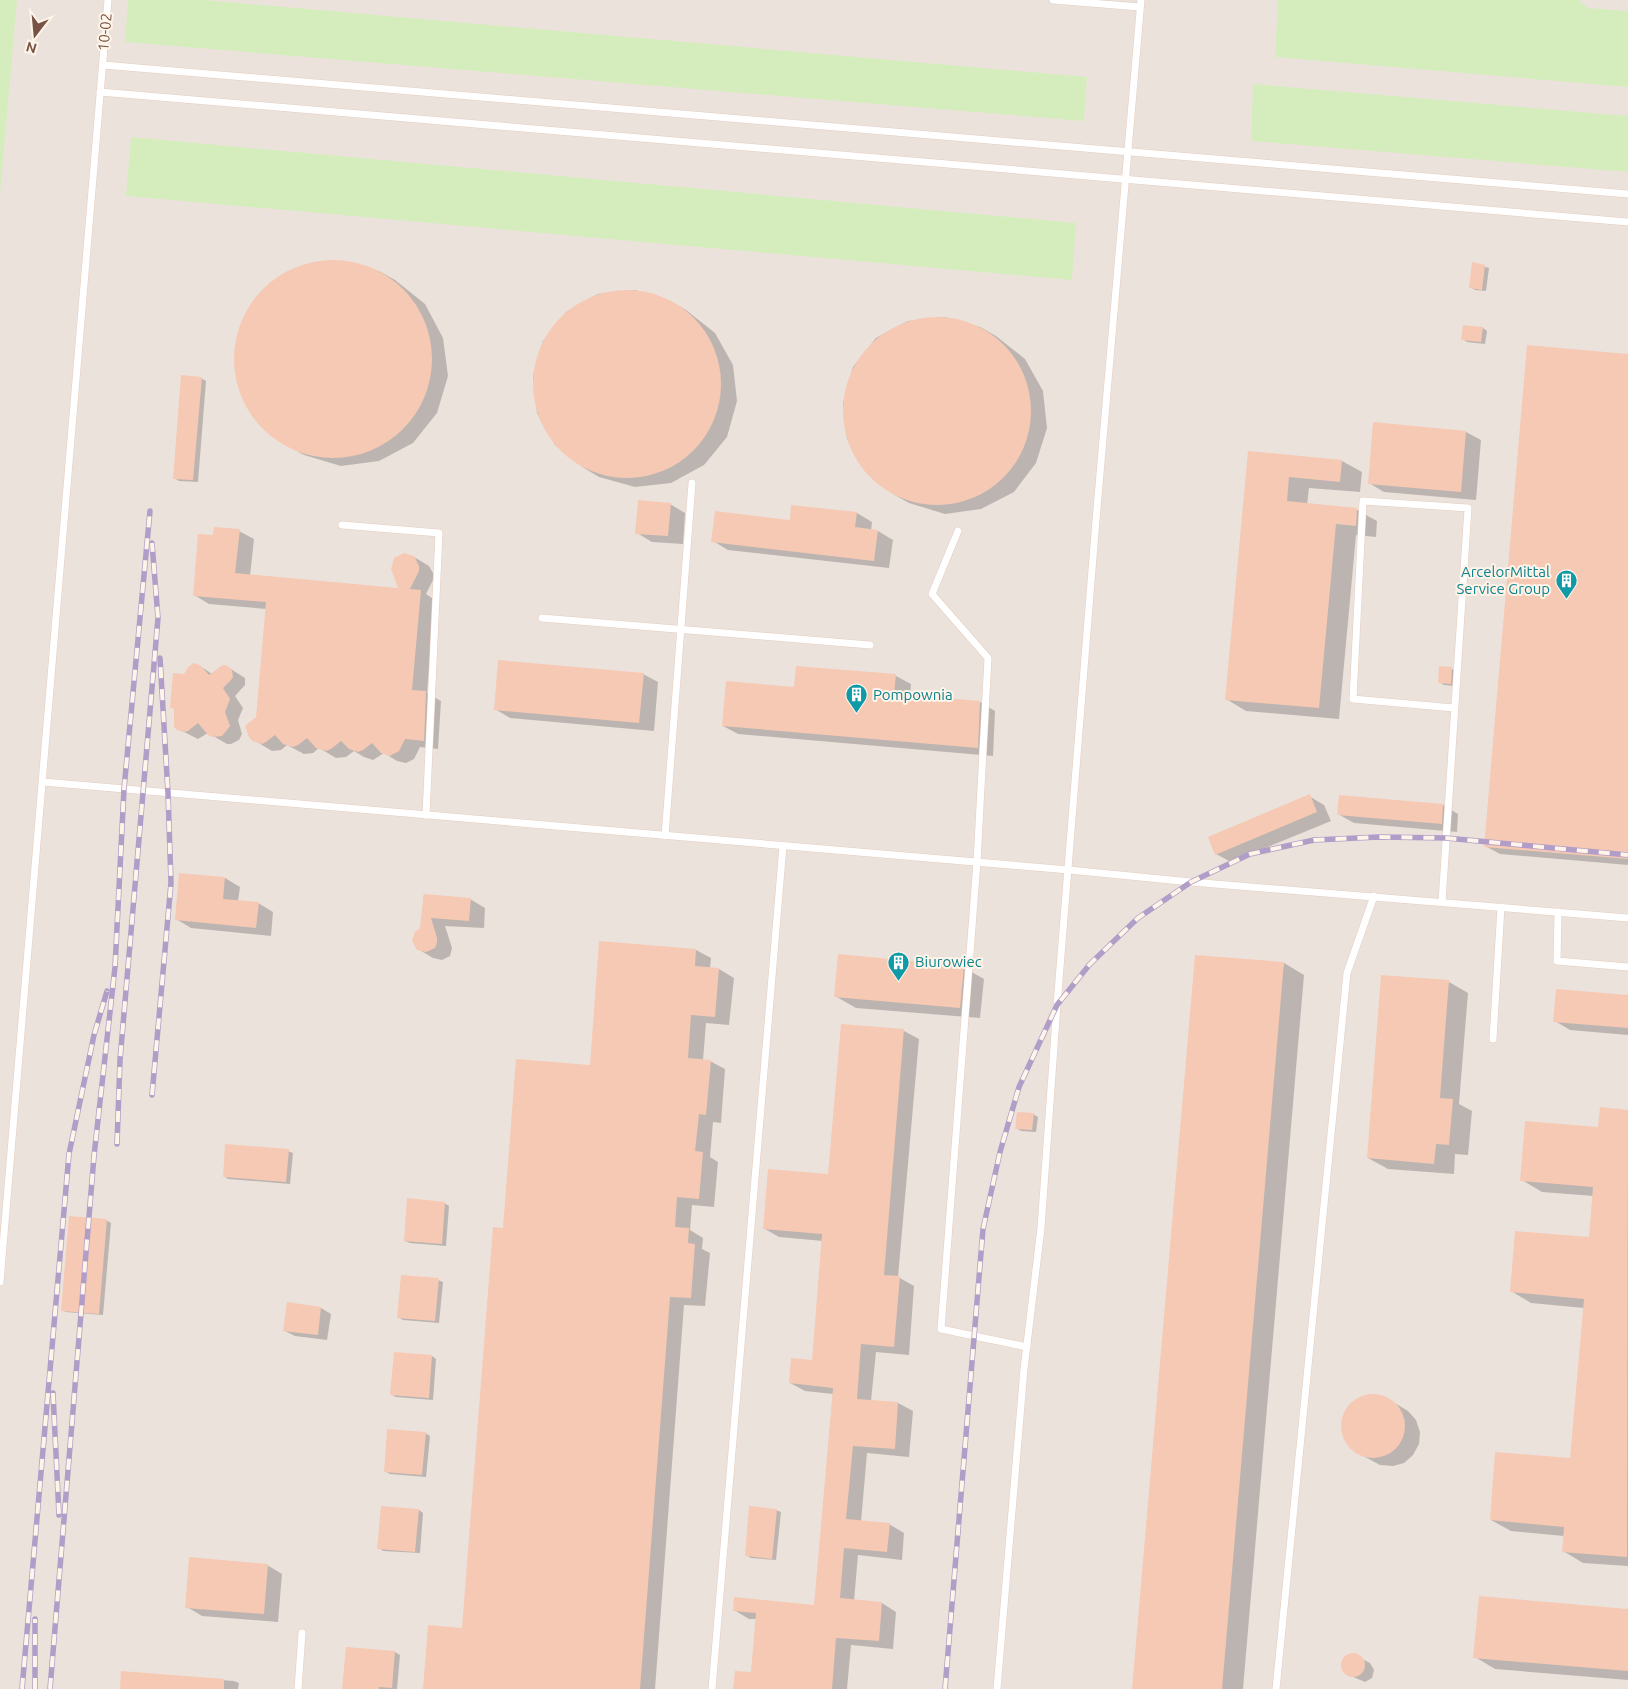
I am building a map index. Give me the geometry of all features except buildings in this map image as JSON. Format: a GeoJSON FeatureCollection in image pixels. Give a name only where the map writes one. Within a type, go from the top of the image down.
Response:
{"type":"FeatureCollection","features":[{"type":"Feature","properties":{"kind":"lane","name":"10-02"},"geometry":{"type":"LineString","coordinates":[[0,1282],[108,0]]}},
{"type":"Feature","properties":{"kind":"lane"},"geometry":{"type":"LineString","coordinates":[[1053,0],[1141,4],[1146,0]]}},
{"type":"Feature","properties":{"kind":"lane"},"geometry":{"type":"LineString","coordinates":[[997,1689],[1027,1347],[1041,1228],[1096,520],[1141,4]]}},
{"type":"Feature","properties":{"kind":"lane"},"geometry":{"type":"LineString","coordinates":[[102,64],[1628,194]]}},
{"type":"Feature","properties":{"kind":"lane"},"geometry":{"type":"LineString","coordinates":[[100,92],[1628,222]]}},
{"type":"Feature","properties":{"kind":"lane"},"geometry":{"type":"LineString","coordinates":[[665,836],[692,483]]}},
{"type":"Feature","properties":{"kind":"lane"},"geometry":{"type":"LineString","coordinates":[[1442,902],[1468,508],[1363,501],[1353,699],[1454,708]]}},
{"type":"Feature","properties":{"kind":"lane"},"geometry":{"type":"LineString","coordinates":[[342,525],[439,533],[426,815]]}},
{"type":"Feature","properties":{"kind":"lane"},"geometry":{"type":"LineString","coordinates":[[958,531],[932,594],[988,658],[977,862],[941,1329],[1027,1347]]}},
{"type":"Feature","properties":{"kind":"lane"},"geometry":{"type":"LineString","coordinates":[[542,618],[870,645]]}},
{"type":"Feature","properties":{"kind":"lane"},"geometry":{"type":"LineString","coordinates":[[43,782],[1628,918]]}},
{"type":"Feature","properties":{"kind":"lane"},"geometry":{"type":"LineString","coordinates":[[712,1689],[784,846]]}},
{"type":"Feature","properties":{"kind":"lane"},"geometry":{"type":"LineString","coordinates":[[1276,1689],[1347,973],[1374,896]]}},
{"type":"Feature","properties":{"kind":"lane"},"geometry":{"type":"LineString","coordinates":[[1493,1039],[1501,907]]}},
{"type":"Feature","properties":{"kind":"lane"},"geometry":{"type":"LineString","coordinates":[[1558,912],[1558,961],[1628,967]]}},
{"type":"Feature","properties":{"kind":"lane"},"geometry":{"type":"LineString","coordinates":[[298,1689],[302,1632]]}},
{"type":"Feature","properties":{"kind":"shaded area"},"geometry":{"type":"Polygon","coordinates":[[[0,0],[1628,0],[1628,1689],[0,1689],[0,0]]]}},
{"type":"Feature","properties":{"kind":"green space"},"geometry":{"type":"Polygon","coordinates":[[[0,0],[17,0],[0,194],[0,0]]]}},
{"type":"Feature","properties":{"kind":"green space"},"geometry":{"type":"Polygon","coordinates":[[[128,0],[204,0],[1087,77],[1084,121],[125,42],[128,0]]]}},
{"type":"Feature","properties":{"kind":"green space"},"geometry":{"type":"Polygon","coordinates":[[[1278,0],[1578,0],[1588,8],[1628,11],[1628,87],[1275,57],[1278,0]]]}},
{"type":"Feature","properties":{"kind":"green space"},"geometry":{"type":"Polygon","coordinates":[[[1253,84],[1628,116],[1628,172],[1251,141],[1253,84]]]}},
{"type":"Feature","properties":{"kind":"green space"},"geometry":{"type":"Polygon","coordinates":[[[131,137],[1076,223],[1072,280],[126,196],[131,137]]]}},
{"type":"Feature","properties":{"kind":"railway"},"geometry":{"type":"LineString","coordinates":[[50,1689],[94,1156],[115,967],[124,789],[150,511]]}},
{"type":"Feature","properties":{"kind":"railway"},"geometry":{"type":"LineString","coordinates":[[117,1144],[120,1060],[158,618],[152,543]]}},
{"type":"Feature","properties":{"kind":"railway"},"geometry":{"type":"LineString","coordinates":[[152,1095],[171,883],[160,658]]}},
{"type":"Feature","properties":{"kind":"railway"},"geometry":{"type":"LineString","coordinates":[[945,1689],[983,1229],[1000,1152],[1019,1087],[1057,1005],[1090,964],[1138,918],[1191,882],[1250,854],[1314,840],[1379,837],[1446,838],[1628,855]]}},
{"type":"Feature","properties":{"kind":"railway"},"geometry":{"type":"LineString","coordinates":[[22,1689],[69,1154],[94,1035],[107,991]]}},
{"type":"Feature","properties":{"kind":"railway"},"geometry":{"type":"LineString","coordinates":[[53,1393],[59,1515]]}},
{"type":"Feature","properties":{"kind":"railway"},"geometry":{"type":"LineString","coordinates":[[35,1619],[35,1689]]}},
{"type":"Feature","properties":{"kind":"place","name":"ArcelorMittal Service Group"},"geometry":{"type":"Point","coordinates":[1566,600]}},
{"type":"Feature","properties":{"kind":"place","name":"Pompownia"},"geometry":{"type":"Point","coordinates":[857,714]}},
{"type":"Feature","properties":{"kind":"place","name":"Biurowiec"},"geometry":{"type":"Point","coordinates":[899,981]}}]}
